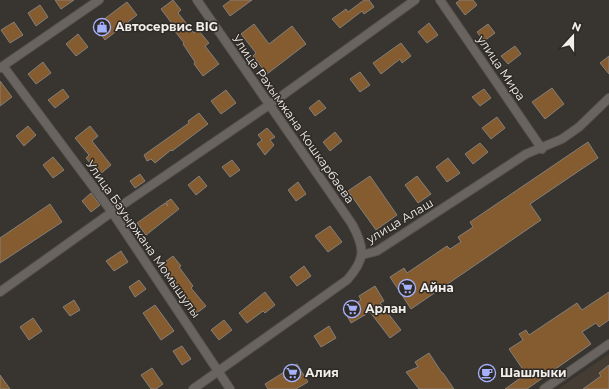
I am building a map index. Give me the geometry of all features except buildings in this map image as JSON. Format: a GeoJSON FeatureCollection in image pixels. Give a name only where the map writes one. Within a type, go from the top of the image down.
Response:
{"type":"FeatureCollection","features":[{"type":"Feature","properties":{"kind":"street"},"geometry":{"type":"LineString","coordinates":[[1,68],[99,0]]}},
{"type":"Feature","properties":{"kind":"street","name":"Улица Рахымжана Кошкарбаева"},"geometry":{"type":"LineString","coordinates":[[197,0],[352,224],[362,248],[362,255]]}},
{"type":"Feature","properties":{"kind":"street"},"geometry":{"type":"LineString","coordinates":[[0,292],[112,212],[269,105],[415,0]]}},
{"type":"Feature","properties":{"kind":"street","name":"улица Мира"},"geometry":{"type":"LineString","coordinates":[[440,0],[542,149]]}},
{"type":"Feature","properties":{"kind":"street","name":"Улица Бауыржана Момышулы"},"geometry":{"type":"LineString","coordinates":[[1,68],[112,212],[230,389]]}},
{"type":"Feature","properties":{"kind":"street","name":"улица Алаш"},"geometry":{"type":"LineString","coordinates":[[193,389],[347,280],[357,268],[362,255],[377,251],[526,154],[542,149],[562,139],[579,127],[609,98]]}},
{"type":"Feature","properties":{"kind":"street"},"geometry":{"type":"LineString","coordinates":[[526,154],[532,144],[533,136]]}},
{"type":"Feature","properties":{"kind":"street"},"geometry":{"type":"LineString","coordinates":[[544,389],[609,344]]}},
{"type":"Feature","properties":{"kind":"shaded area"},"geometry":{"type":"Polygon","coordinates":[[[609,354],[609,389],[558,389],[609,354]]]}},
{"type":"Feature","properties":{"kind":"place","name":"Автосервис BIG"},"geometry":{"type":"Point","coordinates":[102,27]}},
{"type":"Feature","properties":{"kind":"place","name":"Айна"},"geometry":{"type":"Point","coordinates":[407,288]}},
{"type":"Feature","properties":{"kind":"place","name":"Арлан"},"geometry":{"type":"Point","coordinates":[352,309]}},
{"type":"Feature","properties":{"kind":"place","name":"Алия"},"geometry":{"type":"Point","coordinates":[292,373]}},
{"type":"Feature","properties":{"kind":"place","name":"Шашлыки"},"geometry":{"type":"Point","coordinates":[487,373]}}]}
